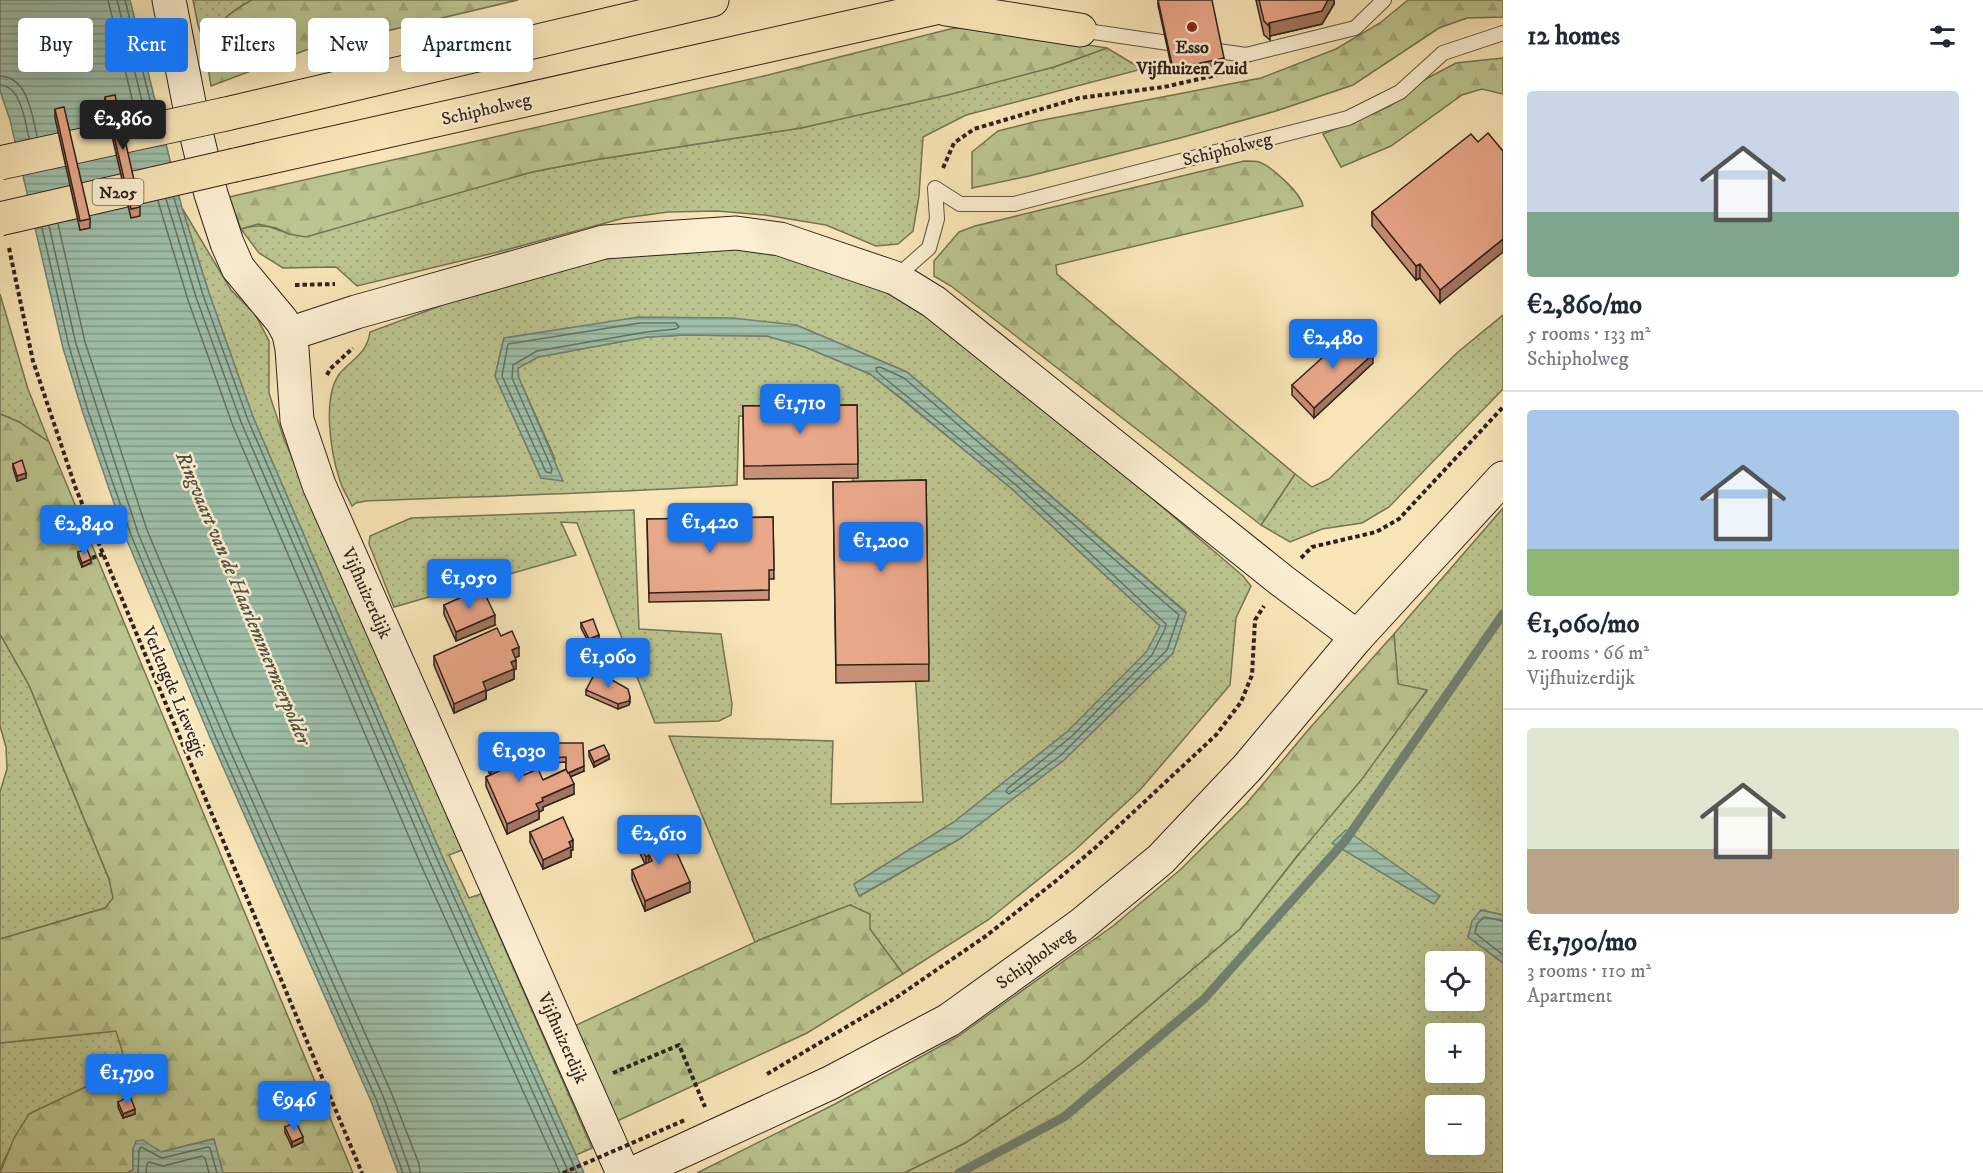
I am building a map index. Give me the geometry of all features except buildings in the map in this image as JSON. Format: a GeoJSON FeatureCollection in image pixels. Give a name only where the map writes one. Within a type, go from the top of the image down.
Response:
{"type":"FeatureCollection","features":[{"type":"Feature","properties":{"kind":"highway"},"geometry":{"type":"LineString","coordinates":[[0,163],[226,114],[712,0]]}},
{"type":"Feature","properties":{"kind":"highway","name":"Schipholweg"},"geometry":{"type":"LineString","coordinates":[[4,231],[235,165],[971,0]]}},
{"type":"Feature","properties":{"kind":"highway"},"geometry":{"type":"LineString","coordinates":[[938,8],[1080,30]]}},
{"type":"Feature","properties":{"kind":"street","name":"Vijfhuizerdijk"},"geometry":{"type":"LineString","coordinates":[[169,0],[211,194],[238,268],[282,321],[289,334],[297,420],[319,485],[623,1173]]}},
{"type":"Feature","properties":{"kind":"street"},"geometry":{"type":"LineString","coordinates":[[289,334],[356,312],[604,242],[736,233],[780,239],[895,278],[934,302],[1281,580],[1357,637]]}},
{"type":"Feature","properties":{"kind":"street","name":"Schipholweg"},"geometry":{"type":"LineString","coordinates":[[634,1173],[691,1133],[830,1083],[949,1020],[1081,925],[1161,859],[1247,768],[1357,637],[1503,478]]}},
{"type":"Feature","properties":{"kind":"lane"},"geometry":{"type":"LineString","coordinates":[[1080,30],[1246,55],[1355,28],[1384,0]]}},
{"type":"Feature","properties":{"kind":"lane","name":"Schipholweg"},"geometry":{"type":"LineString","coordinates":[[935,188],[960,204],[1014,204],[1348,118],[1400,92],[1443,53],[1503,33]]}},
{"type":"Feature","properties":{"kind":"lane"},"geometry":{"type":"LineString","coordinates":[[895,278],[929,248],[937,219],[935,188]]}},
{"type":"Feature","properties":{"kind":"path"},"geometry":{"type":"LineString","coordinates":[[935,188],[954,143],[974,129],[1079,98],[1164,87],[1222,74]]}},
{"type":"Feature","properties":{"kind":"path","name":"Verlengde Liewegje"},"geometry":{"type":"LineString","coordinates":[[4,231],[33,361],[75,489],[362,1173]]}},
{"type":"Feature","properties":{"kind":"path"},"geometry":{"type":"LineString","coordinates":[[764,1076],[897,997],[986,936],[1096,847],[1216,735],[1241,702],[1252,675],[1255,620],[1281,580],[1312,547],[1376,532],[1399,519],[1503,407]]}},
{"type":"Feature","properties":{"kind":"path"},"geometry":{"type":"LineString","coordinates":[[92,558],[103,554]]}},
{"type":"Feature","properties":{"kind":"path"},"geometry":{"type":"LineString","coordinates":[[584,1085],[679,1045],[706,1111]]}},
{"type":"Feature","properties":{"kind":"path"},"geometry":{"type":"LineString","coordinates":[[563,1173],[691,1133]]}},
{"type":"Feature","properties":{"kind":"green space"},"geometry":{"type":"Polygon","coordinates":[[[193,0],[252,0],[225,18],[200,18],[200,31],[193,0]]]}},
{"type":"Feature","properties":{"kind":"green space"},"geometry":{"type":"Polygon","coordinates":[[[252,0],[518,0],[442,18],[401,18],[401,28],[389,30],[389,18],[308,18],[308,50],[296,54],[296,18],[225,18],[252,0]]]}},
{"type":"Feature","properties":{"kind":"green space"},"geometry":{"type":"Polygon","coordinates":[[[1408,0],[1503,0],[1503,17],[1467,18],[1439,28],[1353,85],[1276,111],[1180,138],[972,188],[972,152],[998,131],[1038,121],[1261,78],[1336,49],[1380,23],[1408,0]]]}},
{"type":"Feature","properties":{"kind":"green space"},"geometry":{"type":"Polygon","coordinates":[[[954,28],[990,30],[1107,48],[1054,67],[948,95],[801,128],[594,160],[532,172],[306,237],[258,224],[241,229],[229,197],[768,75],[954,28]]]}},
{"type":"Feature","properties":{"kind":"green space"},"geometry":{"type":"Polygon","coordinates":[[[1107,48],[1142,69],[966,115],[923,137],[919,196],[913,231],[898,244],[876,246],[826,225],[765,215],[717,211],[668,212],[624,218],[502,251],[357,286],[336,267],[283,268],[259,253],[241,229],[266,226],[289,234],[532,172],[594,160],[801,128],[1054,67],[1107,48]]]}},
{"type":"Feature","properties":{"kind":"green space"},"geometry":{"type":"Polygon","coordinates":[[[1503,58],[1503,94],[1482,89],[1462,95],[1391,146],[1341,167],[1323,134],[1390,106],[1422,81],[1456,63],[1503,58]]]}},
{"type":"Feature","properties":{"kind":"green space"},"geometry":{"type":"Polygon","coordinates":[[[209,72],[248,72],[211,86],[209,72]]]}},
{"type":"Feature","properties":{"kind":"green space"},"geometry":{"type":"Polygon","coordinates":[[[1244,161],[1259,162],[1271,169],[1291,187],[1303,206],[1056,265],[1057,274],[1295,474],[1261,525],[951,286],[934,276],[934,261],[959,232],[975,226],[1244,161]]]}},
{"type":"Feature","properties":{"kind":"green space"},"geometry":{"type":"Polygon","coordinates":[[[182,208],[231,290],[255,314],[269,341],[269,393],[284,439],[462,850],[449,855],[469,898],[481,894],[592,1148],[576,1155],[442,856],[253,417],[182,208]]]}},
{"type":"Feature","properties":{"kind":"green space"},"geometry":{"type":"Polygon","coordinates":[[[749,248],[833,269],[922,308],[1063,422],[1243,576],[1251,586],[1236,618],[1230,685],[1140,790],[1075,850],[988,920],[903,974],[851,905],[755,942],[669,736],[833,741],[831,804],[923,802],[915,671],[853,486],[854,419],[739,416],[737,485],[366,501],[352,506],[341,484],[331,441],[331,395],[341,372],[363,350],[370,332],[440,306],[439,302],[614,257],[749,248]],[[796,325],[504,338],[495,376],[541,478],[555,459],[518,376],[518,368],[538,357],[647,337],[685,335],[767,336],[805,347],[870,374],[1012,489],[1160,626],[1148,651],[1068,731],[954,822],[854,884],[860,896],[961,838],[1064,760],[1173,653],[1186,612],[907,372],[796,325]]]}},
{"type":"Feature","properties":{"kind":"green space"},"geometry":{"type":"Polygon","coordinates":[[[0,294],[28,389],[49,442],[19,422],[0,414],[0,294]]]}},
{"type":"Feature","properties":{"kind":"green space"},"geometry":{"type":"Polygon","coordinates":[[[1503,315],[1503,389],[1389,507],[1362,523],[1322,529],[1290,542],[1261,525],[1295,474],[1312,487],[1329,479],[1458,352],[1503,315]]]}},
{"type":"Feature","properties":{"kind":"green space"},"geometry":{"type":"Polygon","coordinates":[[[0,414],[19,422],[49,442],[353,1173],[223,1173],[213,1139],[161,1152],[157,1149],[133,1149],[133,1170],[127,1173],[0,1173],[14,1138],[29,1114],[127,1067],[116,1031],[0,1043],[0,939],[105,908],[113,898],[109,879],[29,685],[0,634],[0,414]]]}},
{"type":"Feature","properties":{"kind":"green space"},"geometry":{"type":"Polygon","coordinates":[[[1503,508],[1503,915],[1481,910],[1468,936],[1503,963],[1503,1173],[904,1173],[965,1143],[1082,1063],[1240,929],[1427,691],[1398,685],[1394,634],[1503,508]]]}},
{"type":"Feature","properties":{"kind":"green space"},"geometry":{"type":"Polygon","coordinates":[[[634,510],[639,629],[721,634],[732,704],[731,715],[719,721],[655,723],[577,523],[561,522],[576,555],[394,607],[369,544],[370,536],[411,518],[634,510]]]}},
{"type":"Feature","properties":{"kind":"green space"},"geometry":{"type":"Polygon","coordinates":[[[0,634],[29,685],[109,879],[114,898],[105,908],[0,939],[0,792],[7,769],[6,747],[0,726],[0,634]]]}},
{"type":"Feature","properties":{"kind":"green space"},"geometry":{"type":"Polygon","coordinates":[[[1394,634],[1398,684],[1427,690],[1362,779],[1297,856],[1240,929],[1082,1063],[965,1143],[904,1173],[697,1173],[835,1104],[957,1037],[1113,926],[1180,870],[1246,804],[1394,634]]]}},
{"type":"Feature","properties":{"kind":"green space"},"geometry":{"type":"Polygon","coordinates":[[[850,905],[870,914],[870,929],[903,974],[807,1033],[613,1123],[572,1027],[764,938],[850,905]]]}},
{"type":"Feature","properties":{"kind":"green space"},"geometry":{"type":"Polygon","coordinates":[[[117,1031],[127,1068],[29,1114],[0,1171],[0,1043],[117,1031]]]}},
{"type":"Feature","properties":{"kind":"water","name":"Ringvaart van de Haarlemmermeerpolder"},"geometry":{"type":"Polygon","coordinates":[[[0,0],[130,0],[134,18],[105,18],[105,72],[148,72],[182,208],[253,417],[442,856],[584,1173],[398,1173],[371,1101],[212,742],[126,538],[63,348],[10,120],[0,91],[0,0]]]}},
{"type":"Feature","properties":{"kind":"water"},"geometry":{"type":"Polygon","coordinates":[[[639,317],[733,318],[796,325],[907,372],[1186,613],[1173,653],[1064,760],[961,838],[859,896],[854,884],[954,822],[1068,731],[1147,651],[1160,626],[1012,489],[870,374],[805,347],[767,336],[647,337],[538,357],[518,368],[518,376],[563,481],[541,478],[495,376],[504,338],[639,317]]]}},
{"type":"Feature","properties":{"kind":"water"},"geometry":{"type":"Polygon","coordinates":[[[1346,830],[1440,896],[1434,904],[1332,843],[1346,830]]]}},
{"type":"Feature","properties":{"kind":"water"},"geometry":{"type":"Polygon","coordinates":[[[1481,910],[1503,915],[1503,963],[1468,937],[1472,921],[1481,910]]]}},
{"type":"Feature","properties":{"kind":"water"},"geometry":{"type":"Polygon","coordinates":[[[214,1139],[223,1173],[127,1173],[133,1170],[133,1149],[136,1141],[143,1140],[161,1152],[214,1139]]]}},
{"type":"Feature","properties":{"kind":"waterway"},"geometry":{"type":"LineString","coordinates":[[959,1173],[1064,1117],[1204,999],[1345,841],[1503,614]]}},
{"type":"Feature","properties":{"kind":"place","name":"Esso Vijfhuizen Zuid"},"geometry":{"type":"Point","coordinates":[1192,27]}}]}
